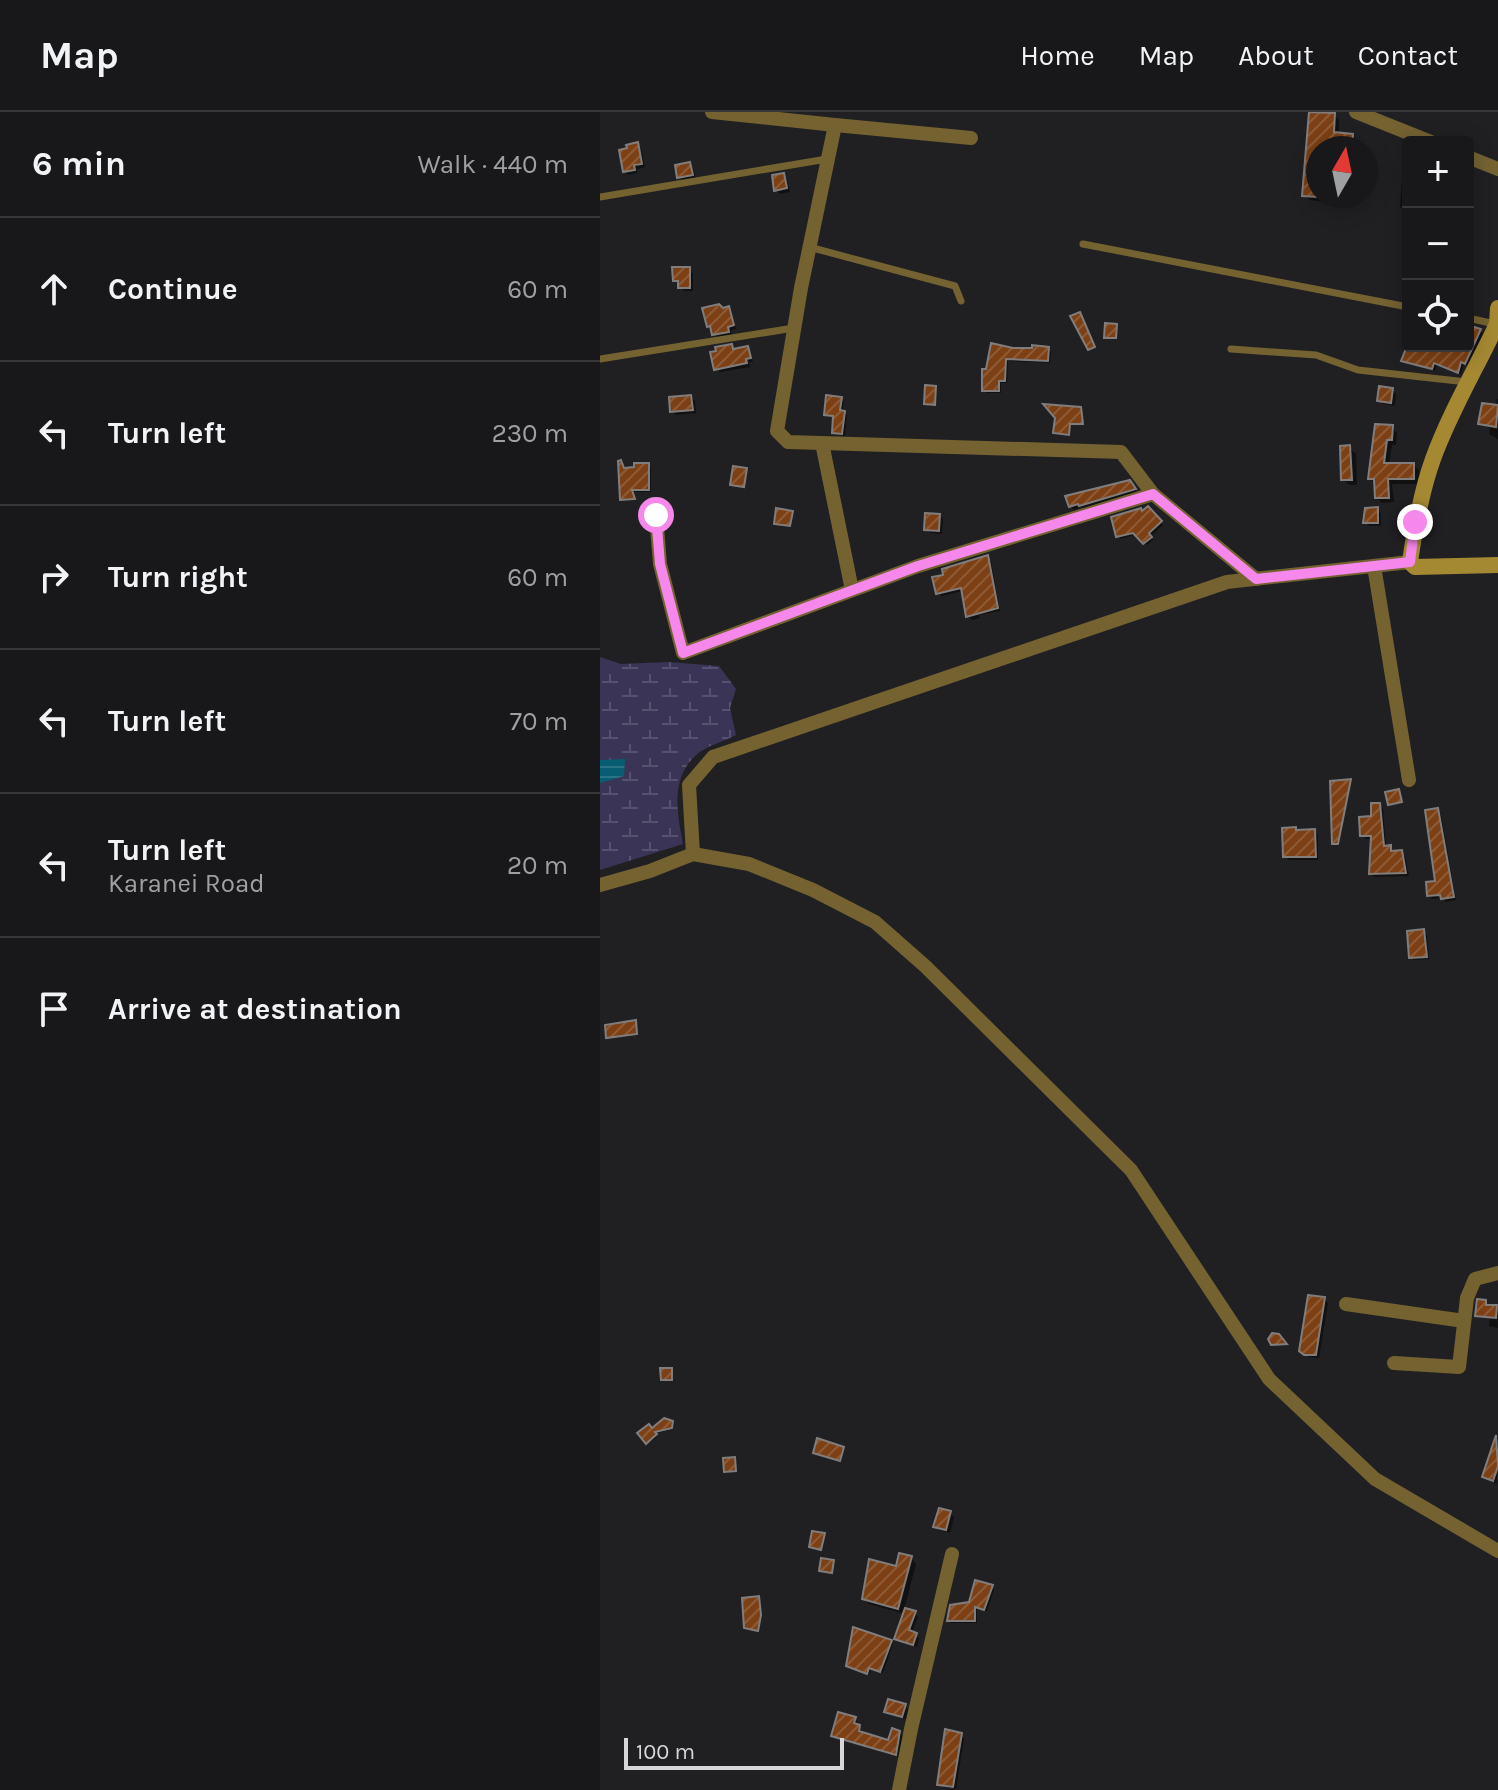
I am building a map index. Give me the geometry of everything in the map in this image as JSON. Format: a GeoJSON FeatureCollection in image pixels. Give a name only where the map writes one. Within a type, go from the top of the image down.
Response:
{"type":"FeatureCollection","features":[{"type":"Feature","properties":{"kind":"street"},"geometry":{"type":"LineString","coordinates":[[712,112],[971,138]]}},
{"type":"Feature","properties":{"kind":"street"},"geometry":{"type":"LineString","coordinates":[[1356,112],[1416,136]]}},
{"type":"Feature","properties":{"kind":"street"},"geometry":{"type":"LineString","coordinates":[[835,125],[809,247],[777,431],[788,442],[1121,452],[1153,494],[1256,579]]}},
{"type":"Feature","properties":{"kind":"street"},"geometry":{"type":"LineString","coordinates":[[1474,159],[1498,169]]}},
{"type":"Feature","properties":{"kind":"street"},"geometry":{"type":"LineString","coordinates":[[1410,562],[1415,522],[1432,461],[1497,316]]}},
{"type":"Feature","properties":{"kind":"street"},"geometry":{"type":"LineString","coordinates":[[822,443],[852,590]]}},
{"type":"Feature","properties":{"kind":"street"},"geometry":{"type":"LineString","coordinates":[[656,515],[660,564],[683,653],[918,566],[1153,494]]}},
{"type":"Feature","properties":{"kind":"street"},"geometry":{"type":"LineString","coordinates":[[1410,562],[1415,567],[1498,565]]}},
{"type":"Feature","properties":{"kind":"street"},"geometry":{"type":"LineString","coordinates":[[693,854],[689,785],[713,757],[1227,582],[1410,562]]}},
{"type":"Feature","properties":{"kind":"street"},"geometry":{"type":"LineString","coordinates":[[1374,566],[1409,780]]}},
{"type":"Feature","properties":{"kind":"street"},"geometry":{"type":"LineString","coordinates":[[600,885],[650,871],[693,854],[749,864],[813,890],[875,922],[925,966],[1131,1170],[1269,1379],[1375,1479],[1498,1551]]}},
{"type":"Feature","properties":{"kind":"street"},"geometry":{"type":"LineString","coordinates":[[1394,1363],[1459,1367],[1467,1298],[1475,1279],[1498,1273]]}},
{"type":"Feature","properties":{"kind":"street"},"geometry":{"type":"LineString","coordinates":[[1346,1304],[1464,1321]]}},
{"type":"Feature","properties":{"kind":"street"},"geometry":{"type":"LineString","coordinates":[[899,1790],[952,1554]]}},
{"type":"Feature","properties":{"kind":"lane"},"geometry":{"type":"LineString","coordinates":[[600,197],[827,159]]}},
{"type":"Feature","properties":{"kind":"lane"},"geometry":{"type":"LineString","coordinates":[[1083,244],[1402,306]]}},
{"type":"Feature","properties":{"kind":"lane"},"geometry":{"type":"LineString","coordinates":[[809,247],[955,286],[961,301]]}},
{"type":"Feature","properties":{"kind":"lane"},"geometry":{"type":"LineString","coordinates":[[1474,318],[1497,316]]}},
{"type":"Feature","properties":{"kind":"lane"},"geometry":{"type":"LineString","coordinates":[[600,359],[794,328]]}},
{"type":"Feature","properties":{"kind":"lane"},"geometry":{"type":"LineString","coordinates":[[1231,349],[1316,355],[1358,370],[1469,383]]}},
{"type":"Feature","properties":{"kind":"green space"},"geometry":{"type":"Polygon","coordinates":[[[600,657],[621,664],[668,662],[719,666],[736,689],[730,708],[736,735],[700,752],[682,775],[678,809],[683,844],[600,870],[600,657]]]}},
{"type":"Feature","properties":{"kind":"water"},"geometry":{"type":"Polygon","coordinates":[[[625,759],[624,776],[600,783],[600,760],[625,759]]]}},
{"type":"Feature","properties":{"kind":"building"},"geometry":{"type":"Polygon","coordinates":[[[1309,112],[1335,113],[1334,132],[1353,134],[1353,136],[1307,136],[1309,112]]]}},
{"type":"Feature","properties":{"kind":"building"},"geometry":{"type":"Polygon","coordinates":[[[638,142],[642,164],[634,165],[635,170],[623,172],[619,150],[638,142]]]}},
{"type":"Feature","properties":{"kind":"building"},"geometry":{"type":"Polygon","coordinates":[[[1306,148],[1306,196],[1302,196],[1306,148]]]}},
{"type":"Feature","properties":{"kind":"building"},"geometry":{"type":"Polygon","coordinates":[[[690,162],[693,175],[677,178],[675,165],[690,162]]]}},
{"type":"Feature","properties":{"kind":"building"},"geometry":{"type":"Polygon","coordinates":[[[784,173],[787,188],[774,191],[772,175],[784,173]]]}},
{"type":"Feature","properties":{"kind":"building"},"geometry":{"type":"Polygon","coordinates":[[[672,267],[690,267],[690,288],[678,288],[678,281],[673,281],[672,267]]]}},
{"type":"Feature","properties":{"kind":"building"},"geometry":{"type":"Polygon","coordinates":[[[719,304],[723,308],[729,306],[734,325],[728,327],[729,332],[712,335],[702,308],[719,304]]]}},
{"type":"Feature","properties":{"kind":"building"},"geometry":{"type":"Polygon","coordinates":[[[1080,312],[1095,347],[1088,350],[1070,316],[1080,312]]]}},
{"type":"Feature","properties":{"kind":"building"},"geometry":{"type":"Polygon","coordinates":[[[1105,323],[1117,324],[1116,338],[1104,338],[1105,323]]]}},
{"type":"Feature","properties":{"kind":"building"},"geometry":{"type":"Polygon","coordinates":[[[1474,327],[1481,329],[1474,344],[1474,327]]]}},
{"type":"Feature","properties":{"kind":"building"},"geometry":{"type":"Polygon","coordinates":[[[991,343],[1013,348],[1032,348],[1032,345],[1049,347],[1048,361],[1006,359],[1005,381],[999,381],[999,391],[982,391],[982,369],[986,369],[991,343]]]}},
{"type":"Feature","properties":{"kind":"building"},"geometry":{"type":"Polygon","coordinates":[[[732,344],[733,349],[748,346],[751,358],[746,359],[747,363],[714,370],[710,352],[716,351],[715,347],[732,344]]]}},
{"type":"Feature","properties":{"kind":"building"},"geometry":{"type":"Polygon","coordinates":[[[1405,352],[1470,352],[1465,364],[1461,362],[1458,373],[1434,363],[1432,369],[1401,361],[1405,352]]]}},
{"type":"Feature","properties":{"kind":"building"},"geometry":{"type":"Polygon","coordinates":[[[925,385],[936,386],[935,405],[924,404],[925,385]]]}},
{"type":"Feature","properties":{"kind":"building"},"geometry":{"type":"Polygon","coordinates":[[[1379,386],[1393,388],[1391,403],[1377,401],[1379,386]]]}},
{"type":"Feature","properties":{"kind":"building"},"geometry":{"type":"Polygon","coordinates":[[[691,395],[693,410],[670,412],[669,397],[691,395]]]}},
{"type":"Feature","properties":{"kind":"building"},"geometry":{"type":"Polygon","coordinates":[[[826,395],[842,397],[840,410],[845,411],[842,434],[832,433],[833,416],[824,415],[826,395]]]}},
{"type":"Feature","properties":{"kind":"building"},"geometry":{"type":"Polygon","coordinates":[[[1482,403],[1498,405],[1496,427],[1478,424],[1482,403]]]}},
{"type":"Feature","properties":{"kind":"building"},"geometry":{"type":"Polygon","coordinates":[[[1043,404],[1081,407],[1083,424],[1070,424],[1069,435],[1053,433],[1055,418],[1043,404]]]}},
{"type":"Feature","properties":{"kind":"building"},"geometry":{"type":"Polygon","coordinates":[[[1375,424],[1393,425],[1392,440],[1387,440],[1384,463],[1414,463],[1414,479],[1388,479],[1389,498],[1375,498],[1374,479],[1368,479],[1375,424]]]}},
{"type":"Feature","properties":{"kind":"building"},"geometry":{"type":"Polygon","coordinates":[[[1350,445],[1352,480],[1341,480],[1340,446],[1350,445]]]}},
{"type":"Feature","properties":{"kind":"building"},"geometry":{"type":"Polygon","coordinates":[[[621,460],[624,468],[634,467],[634,463],[649,463],[649,490],[632,490],[635,499],[620,500],[618,461],[621,460]]]}},
{"type":"Feature","properties":{"kind":"building"},"geometry":{"type":"Polygon","coordinates":[[[733,466],[747,468],[744,487],[730,485],[733,466]]]}},
{"type":"Feature","properties":{"kind":"building"},"geometry":{"type":"Polygon","coordinates":[[[1130,480],[1136,489],[1079,506],[1069,507],[1065,496],[1130,480]]]}},
{"type":"Feature","properties":{"kind":"building"},"geometry":{"type":"Polygon","coordinates":[[[1148,506],[1162,521],[1149,533],[1152,537],[1143,544],[1133,533],[1116,537],[1111,517],[1141,508],[1142,511],[1148,506]]]}},
{"type":"Feature","properties":{"kind":"building"},"geometry":{"type":"Polygon","coordinates":[[[1378,507],[1378,523],[1363,523],[1365,508],[1378,507]]]}},
{"type":"Feature","properties":{"kind":"building"},"geometry":{"type":"Polygon","coordinates":[[[776,508],[793,511],[790,526],[774,524],[776,508]]]}},
{"type":"Feature","properties":{"kind":"building"},"geometry":{"type":"Polygon","coordinates":[[[925,513],[940,514],[939,531],[924,530],[925,513]]]}},
{"type":"Feature","properties":{"kind":"building"},"geometry":{"type":"Polygon","coordinates":[[[988,555],[998,608],[966,617],[961,588],[936,594],[932,577],[943,575],[942,569],[988,555]]]}},
{"type":"Feature","properties":{"kind":"building"},"geometry":{"type":"Polygon","coordinates":[[[1351,779],[1338,844],[1332,844],[1330,781],[1351,779]]]}},
{"type":"Feature","properties":{"kind":"building"},"geometry":{"type":"Polygon","coordinates":[[[1399,789],[1402,802],[1388,805],[1385,792],[1399,789]]]}},
{"type":"Feature","properties":{"kind":"building"},"geometry":{"type":"Polygon","coordinates":[[[1371,803],[1380,803],[1384,846],[1391,845],[1391,851],[1402,850],[1406,873],[1369,874],[1371,836],[1360,836],[1359,817],[1371,816],[1371,803]]]}},
{"type":"Feature","properties":{"kind":"building"},"geometry":{"type":"Polygon","coordinates":[[[1438,808],[1454,897],[1441,899],[1440,895],[1427,896],[1426,882],[1435,881],[1425,810],[1438,808]]]}},
{"type":"Feature","properties":{"kind":"building"},"geometry":{"type":"Polygon","coordinates":[[[1296,827],[1296,830],[1315,829],[1316,857],[1283,857],[1282,828],[1296,827]]]}},
{"type":"Feature","properties":{"kind":"building"},"geometry":{"type":"Polygon","coordinates":[[[1424,929],[1427,957],[1409,958],[1407,931],[1424,929]]]}},
{"type":"Feature","properties":{"kind":"building"},"geometry":{"type":"Polygon","coordinates":[[[636,1020],[637,1034],[606,1038],[605,1025],[636,1020]]]}},
{"type":"Feature","properties":{"kind":"building"},"geometry":{"type":"Polygon","coordinates":[[[1308,1295],[1325,1297],[1316,1355],[1304,1355],[1299,1351],[1308,1295]]]}},
{"type":"Feature","properties":{"kind":"building"},"geometry":{"type":"Polygon","coordinates":[[[1477,1299],[1486,1300],[1486,1305],[1497,1305],[1496,1318],[1475,1316],[1477,1299]]]}},
{"type":"Feature","properties":{"kind":"building"},"geometry":{"type":"Polygon","coordinates":[[[1272,1333],[1279,1334],[1287,1344],[1271,1345],[1268,1339],[1272,1333]]]}},
{"type":"Feature","properties":{"kind":"building"},"geometry":{"type":"Polygon","coordinates":[[[660,1368],[672,1368],[672,1380],[661,1380],[660,1368]]]}},
{"type":"Feature","properties":{"kind":"building"},"geometry":{"type":"Polygon","coordinates":[[[664,1418],[673,1421],[672,1428],[655,1432],[657,1434],[646,1444],[637,1433],[649,1424],[652,1428],[664,1418]]]}},
{"type":"Feature","properties":{"kind":"building"},"geometry":{"type":"Polygon","coordinates":[[[1496,1435],[1498,1466],[1493,1481],[1482,1477],[1496,1435]]]}},
{"type":"Feature","properties":{"kind":"building"},"geometry":{"type":"Polygon","coordinates":[[[817,1438],[844,1447],[840,1461],[813,1453],[817,1438]]]}},
{"type":"Feature","properties":{"kind":"building"},"geometry":{"type":"Polygon","coordinates":[[[735,1457],[736,1471],[724,1472],[723,1458],[735,1457]]]}},
{"type":"Feature","properties":{"kind":"building"},"geometry":{"type":"Polygon","coordinates":[[[939,1508],[951,1511],[946,1530],[933,1527],[939,1508]]]}},
{"type":"Feature","properties":{"kind":"building"},"geometry":{"type":"Polygon","coordinates":[[[812,1531],[825,1533],[821,1550],[809,1547],[812,1531]]]}},
{"type":"Feature","properties":{"kind":"building"},"geometry":{"type":"Polygon","coordinates":[[[899,1553],[912,1556],[898,1609],[862,1599],[869,1559],[896,1566],[899,1553]]]}},
{"type":"Feature","properties":{"kind":"building"},"geometry":{"type":"Polygon","coordinates":[[[821,1558],[834,1560],[832,1573],[819,1571],[821,1558]]]}},
{"type":"Feature","properties":{"kind":"building"},"geometry":{"type":"Polygon","coordinates":[[[975,1580],[993,1585],[984,1610],[975,1607],[975,1621],[947,1621],[950,1605],[969,1602],[975,1580]]]}},
{"type":"Feature","properties":{"kind":"building"},"geometry":{"type":"Polygon","coordinates":[[[759,1596],[761,1615],[758,1631],[744,1628],[742,1598],[759,1596]]]}},
{"type":"Feature","properties":{"kind":"building"},"geometry":{"type":"Polygon","coordinates":[[[905,1608],[916,1611],[909,1630],[917,1633],[913,1645],[894,1639],[905,1608]]]}},
{"type":"Feature","properties":{"kind":"building"},"geometry":{"type":"Polygon","coordinates":[[[853,1627],[892,1640],[880,1672],[869,1668],[867,1674],[846,1666],[853,1627]]]}},
{"type":"Feature","properties":{"kind":"building"},"geometry":{"type":"Polygon","coordinates":[[[888,1699],[906,1704],[902,1717],[884,1712],[888,1699]]]}},
{"type":"Feature","properties":{"kind":"building"},"geometry":{"type":"Polygon","coordinates":[[[838,1712],[856,1717],[854,1723],[860,1725],[859,1731],[888,1740],[892,1728],[900,1731],[896,1755],[831,1736],[838,1712]]]}},
{"type":"Feature","properties":{"kind":"building"},"geometry":{"type":"Polygon","coordinates":[[[945,1729],[962,1733],[953,1787],[937,1785],[945,1729]]]}},
{"type":"Feature","properties":{"kind":"route"},"geometry":{"type":"LineString","coordinates":[[656,515],[660,564],[683,653],[918,566],[1153,494],[1256,579],[1410,562],[1415,522]]}}]}
